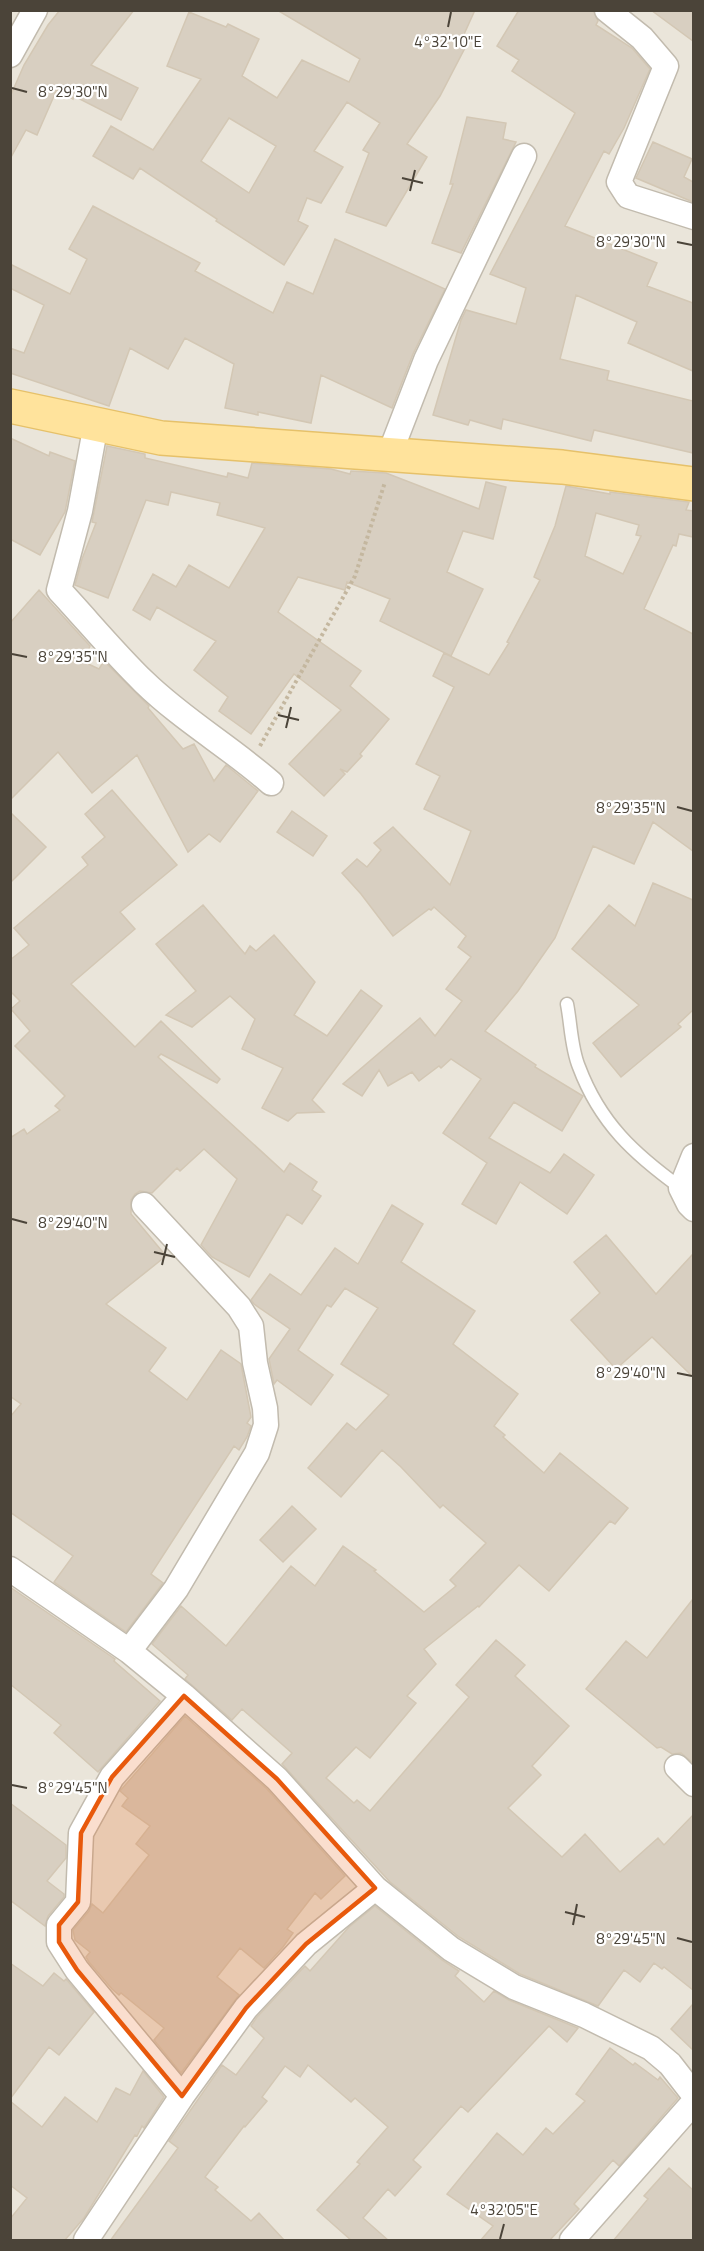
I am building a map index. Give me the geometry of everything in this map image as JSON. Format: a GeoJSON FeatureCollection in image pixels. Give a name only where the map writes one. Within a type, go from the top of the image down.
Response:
{"type":"FeatureCollection","features":[{"type":"Feature","properties":{"kind":"main road"},"geometry":{"type":"LineString","coordinates":[[10,406],[160,438],[562,466],[693,484]]}},
{"type":"Feature","properties":{"kind":"street"},"geometry":{"type":"LineString","coordinates":[[10,55],[35,10]]}},
{"type":"Feature","properties":{"kind":"street"},"geometry":{"type":"LineString","coordinates":[[607,10],[642,38],[666,66],[619,182],[628,196],[693,217]]}},
{"type":"Feature","properties":{"kind":"street"},"geometry":{"type":"LineString","coordinates":[[392,453],[426,360],[524,156]]}},
{"type":"Feature","properties":{"kind":"street"},"geometry":{"type":"LineString","coordinates":[[96,424],[80,511],[59,590],[143,682],[195,727],[250,764],[271,783]]}},
{"type":"Feature","properties":{"kind":"street"},"geometry":{"type":"LineString","coordinates":[[693,1156],[681,1188],[693,1209]]}},
{"type":"Feature","properties":{"kind":"street"},"geometry":{"type":"LineString","coordinates":[[129,1651],[176,1589],[257,1454],[266,1425],[251,1326],[240,1307],[144,1205]]}},
{"type":"Feature","properties":{"kind":"street"},"geometry":{"type":"LineString","coordinates":[[10,1569],[129,1651],[184,1696],[277,1779],[375,1888],[451,1949],[514,1987],[584,2015],[651,2048],[670,2064],[693,2096]]}},
{"type":"Feature","properties":{"kind":"street"},"geometry":{"type":"LineString","coordinates":[[182,2096],[77,1971],[59,1942],[60,1925],[78,1902],[81,1833],[111,1777],[184,1696]]}},
{"type":"Feature","properties":{"kind":"street"},"geometry":{"type":"LineString","coordinates":[[676,1767],[693,1784]]}},
{"type":"Feature","properties":{"kind":"street"},"geometry":{"type":"LineString","coordinates":[[86,2241],[182,2096],[253,2000],[306,1944],[375,1888]]}},
{"type":"Feature","properties":{"kind":"street"},"geometry":{"type":"LineString","coordinates":[[572,2241],[693,2102]]}},
{"type":"Feature","properties":{"kind":"lane"},"geometry":{"type":"LineString","coordinates":[[567,1004],[578,1066],[607,1122],[643,1160],[681,1188]]}},
{"type":"Feature","properties":{"kind":"path"},"geometry":{"type":"LineString","coordinates":[[250,764],[355,576],[392,453]]}},
{"type":"Feature","properties":{"kind":"highlighted area"},"geometry":{"type":"Polygon","coordinates":[[[184,1696],[277,1779],[375,1888],[306,1944],[246,2008],[182,2096],[77,1970],[59,1942],[59,1925],[78,1902],[81,1833],[112,1777],[184,1696]]]}},
{"type":"Feature","properties":{"kind":"shaded area"},"geometry":{"type":"Polygon","coordinates":[[[11,11],[693,11],[693,2240],[11,2240],[11,11]]]}},
{"type":"Feature","properties":{"kind":"building"},"geometry":{"type":"Polygon","coordinates":[[[60,10],[134,10],[91,65],[138,88],[121,120],[74,96],[73,99],[57,89],[37,135],[26,130],[10,159],[10,97],[24,65],[48,25],[60,10]]]}},
{"type":"Feature","properties":{"kind":"building"},"geometry":{"type":"Polygon","coordinates":[[[277,10],[475,10],[461,41],[467,44],[440,96],[407,144],[427,157],[386,226],[346,212],[369,153],[363,150],[380,123],[347,102],[314,151],[343,167],[321,203],[307,198],[298,221],[308,226],[284,265],[140,168],[133,179],[93,156],[111,126],[153,150],[201,79],[167,66],[189,12],[226,27],[228,24],[259,39],[242,76],[277,98],[302,60],[349,82],[360,59],[277,10]],[[229,118],[201,161],[249,193],[276,146],[229,118]]]}},
{"type":"Feature","properties":{"kind":"building"},"geometry":{"type":"Polygon","coordinates":[[[519,10],[593,10],[598,21],[596,25],[632,48],[650,69],[624,128],[609,154],[604,151],[565,226],[657,263],[647,286],[693,303],[693,371],[628,343],[637,322],[576,295],[560,359],[609,371],[607,380],[693,401],[693,453],[594,430],[591,441],[503,419],[501,429],[470,420],[468,425],[433,415],[466,310],[516,324],[526,288],[490,274],[575,113],[512,71],[519,60],[497,46],[519,10]]]}},
{"type":"Feature","properties":{"kind":"building"},"geometry":{"type":"Polygon","coordinates":[[[651,10],[693,10],[693,41],[651,10]]]}},
{"type":"Feature","properties":{"kind":"building"},"geometry":{"type":"Polygon","coordinates":[[[467,117],[506,123],[503,139],[516,142],[461,253],[432,243],[453,184],[450,184],[467,117]]]}},
{"type":"Feature","properties":{"kind":"building"},"geometry":{"type":"Polygon","coordinates":[[[653,142],[692,159],[684,177],[693,182],[693,202],[636,178],[653,142]]]}},
{"type":"Feature","properties":{"kind":"building"},"geometry":{"type":"Polygon","coordinates":[[[93,206],[200,263],[195,271],[273,313],[287,282],[313,294],[335,239],[445,289],[413,354],[392,408],[321,375],[311,423],[225,408],[234,364],[185,338],[168,369],[130,348],[109,406],[10,373],[10,348],[24,353],[44,305],[10,288],[10,264],[70,294],[87,259],[69,249],[93,206]]]}},
{"type":"Feature","properties":{"kind":"building"},"geometry":{"type":"Polygon","coordinates":[[[10,438],[49,456],[50,452],[75,461],[65,512],[40,555],[10,539],[10,438]]]}},
{"type":"Feature","properties":{"kind":"building"},"geometry":{"type":"Polygon","coordinates":[[[107,446],[145,454],[145,458],[227,477],[228,473],[248,478],[252,463],[331,469],[350,474],[351,471],[386,473],[479,509],[486,482],[506,487],[493,539],[463,531],[447,572],[483,589],[451,656],[380,621],[390,599],[347,582],[345,590],[298,577],[278,612],[361,671],[350,686],[389,719],[360,754],[362,756],[347,772],[340,769],[345,774],[324,796],[289,764],[341,710],[294,674],[251,734],[219,711],[228,697],[194,670],[216,641],[157,607],[150,620],[133,610],[153,574],[176,587],[189,565],[229,588],[265,528],[217,515],[220,503],[171,492],[168,505],[146,500],[108,598],[75,585],[96,523],[92,522],[107,446]]]}},
{"type":"Feature","properties":{"kind":"building"},"geometry":{"type":"Polygon","coordinates":[[[566,486],[610,494],[610,492],[689,502],[686,510],[693,511],[693,537],[679,534],[676,546],[673,545],[644,609],[693,634],[693,851],[653,822],[634,864],[593,846],[555,938],[518,991],[485,1031],[536,1065],[535,1067],[583,1096],[562,1131],[514,1102],[489,1138],[550,1173],[564,1154],[594,1175],[567,1214],[520,1182],[496,1224],[462,1204],[487,1163],[443,1133],[481,1079],[451,1059],[419,1081],[412,1072],[388,1086],[379,1070],[362,1096],[343,1084],[420,1018],[435,1036],[462,1001],[446,989],[471,957],[458,947],[466,936],[434,907],[393,936],[342,873],[357,859],[367,867],[381,850],[374,843],[393,827],[450,885],[471,831],[424,809],[440,776],[416,764],[454,687],[433,676],[444,653],[489,675],[509,643],[507,642],[540,580],[534,577],[555,526],[566,486]],[[596,513],[585,556],[623,574],[641,536],[636,535],[639,525],[596,513]]]}},
{"type":"Feature","properties":{"kind":"building"},"geometry":{"type":"Polygon","coordinates":[[[39,590],[90,646],[84,662],[99,669],[104,661],[149,706],[148,708],[183,749],[194,744],[214,781],[226,765],[258,791],[220,842],[209,834],[188,852],[137,755],[92,793],[58,752],[10,800],[10,623],[39,590]]]}},
{"type":"Feature","properties":{"kind":"building"},"geometry":{"type":"Polygon","coordinates":[[[112,790],[177,865],[120,912],[135,929],[71,984],[135,1047],[161,1021],[220,1079],[217,1083],[161,1054],[158,1057],[284,1172],[290,1163],[317,1182],[312,1190],[321,1196],[302,1224],[287,1214],[249,1277],[212,1257],[201,1245],[237,1179],[204,1149],[180,1171],[177,1168],[152,1193],[140,1191],[131,1200],[131,1214],[166,1256],[106,1304],[166,1348],[149,1371],[187,1400],[221,1350],[241,1364],[251,1417],[247,1423],[251,1426],[239,1450],[234,1446],[151,1574],[163,1583],[126,1632],[54,1582],[73,1556],[10,1512],[10,1417],[21,1404],[10,1396],[10,1138],[24,1129],[27,1134],[60,1110],[55,1106],[65,1096],[15,1046],[30,1031],[11,1009],[20,1001],[10,991],[10,960],[29,945],[14,928],[88,865],[82,857],[105,837],[85,814],[112,790]]]}},
{"type":"Feature","properties":{"kind":"building"},"geometry":{"type":"Polygon","coordinates":[[[292,811],[327,836],[313,856],[277,832],[292,811]]]}},
{"type":"Feature","properties":{"kind":"building"},"geometry":{"type":"Polygon","coordinates":[[[10,812],[46,847],[10,883],[10,812]]]}},
{"type":"Feature","properties":{"kind":"building"},"geometry":{"type":"Polygon","coordinates":[[[653,883],[693,900],[693,1010],[678,1024],[681,1027],[621,1077],[593,1043],[639,1005],[572,949],[609,905],[635,926],[653,883]]]}},
{"type":"Feature","properties":{"kind":"building"},"geometry":{"type":"Polygon","coordinates":[[[203,905],[245,954],[250,946],[256,951],[274,935],[315,982],[294,1015],[327,1036],[361,990],[382,1006],[312,1100],[324,1112],[297,1113],[288,1121],[262,1108],[283,1068],[242,1049],[255,1019],[230,996],[192,1027],[166,1015],[196,991],[156,944],[203,905]]]}},
{"type":"Feature","properties":{"kind":"building"},"geometry":{"type":"Polygon","coordinates":[[[392,1205],[423,1224],[401,1262],[475,1311],[453,1344],[518,1394],[494,1426],[505,1435],[503,1437],[544,1473],[560,1453],[628,1508],[615,1524],[610,1521],[549,1591],[519,1565],[479,1607],[424,1649],[436,1664],[407,1696],[416,1703],[370,1758],[356,1747],[326,1778],[354,1803],[357,1800],[370,1811],[469,1697],[456,1685],[496,1640],[525,1665],[515,1676],[569,1726],[532,1766],[541,1775],[508,1808],[562,1857],[585,1834],[620,1872],[658,1838],[664,1845],[693,1815],[693,1990],[664,1967],[662,1969],[654,1963],[640,1982],[624,1970],[598,2006],[520,1974],[459,1937],[390,1882],[282,1764],[292,1753],[242,1709],[232,1720],[185,1679],[188,1675],[152,1644],[181,1606],[226,1646],[291,1566],[315,1586],[343,1546],[376,1570],[374,1571],[424,1612],[456,1586],[450,1580],[486,1543],[443,1505],[440,1508],[382,1450],[341,1497],[308,1468],[347,1423],[356,1430],[389,1395],[341,1364],[378,1308],[345,1288],[331,1307],[327,1305],[298,1350],[333,1375],[311,1405],[277,1380],[274,1384],[269,1359],[290,1329],[251,1300],[270,1274],[301,1295],[335,1248],[358,1264],[392,1205]]]}},
{"type":"Feature","properties":{"kind":"building"},"geometry":{"type":"Polygon","coordinates":[[[606,1235],[656,1294],[693,1254],[693,1377],[652,1337],[616,1369],[571,1320],[600,1293],[574,1262],[606,1235]]]}},
{"type":"Feature","properties":{"kind":"building"},"geometry":{"type":"Polygon","coordinates":[[[292,1506],[316,1529],[283,1562],[260,1540],[292,1506]]]}},
{"type":"Feature","properties":{"kind":"building"},"geometry":{"type":"Polygon","coordinates":[[[10,1587],[115,1659],[114,1661],[160,1701],[98,1772],[54,1733],[61,1725],[10,1684],[10,1587]]]}},
{"type":"Feature","properties":{"kind":"building"},"geometry":{"type":"Polygon","coordinates":[[[693,1599],[693,1763],[681,1753],[672,1754],[661,1747],[657,1748],[586,1689],[626,1641],[647,1658],[693,1599]]]}},
{"type":"Feature","properties":{"kind":"building"},"geometry":{"type":"Polygon","coordinates":[[[185,1716],[267,1789],[345,1876],[321,1899],[315,1893],[287,1929],[293,1933],[264,1968],[240,1948],[217,1977],[239,1995],[181,2073],[154,2040],[164,2028],[121,1993],[119,1995],[112,1989],[89,1962],[86,1957],[90,1952],[75,1940],[73,1930],[92,1904],[103,1913],[149,1855],[136,1844],[150,1826],[122,1806],[128,1798],[120,1791],[185,1716]]]}},
{"type":"Feature","properties":{"kind":"building"},"geometry":{"type":"Polygon","coordinates":[[[10,1803],[66,1845],[66,1858],[47,1881],[64,1894],[64,1897],[48,1916],[45,1926],[10,1900],[10,1803]]]}},
{"type":"Feature","properties":{"kind":"building"},"geometry":{"type":"Polygon","coordinates":[[[375,1906],[459,1971],[455,1976],[484,2002],[494,1991],[509,2000],[578,2028],[567,2042],[549,2026],[468,2112],[461,2106],[413,2160],[421,2167],[395,2196],[388,2189],[363,2218],[389,2241],[352,2241],[317,2210],[360,2164],[357,2162],[388,2127],[355,2098],[351,2102],[308,2065],[300,2077],[285,2066],[262,2097],[267,2101],[244,2126],[205,2177],[218,2187],[215,2190],[251,2221],[259,2213],[285,2241],[110,2241],[178,2148],[169,2141],[222,2065],[236,2075],[264,2038],[251,2026],[257,2017],[305,1966],[310,1971],[349,1927],[375,1906]]]}},
{"type":"Feature","properties":{"kind":"building"},"geometry":{"type":"Polygon","coordinates":[[[10,1963],[43,1986],[54,1973],[64,1981],[66,1979],[94,2012],[59,2055],[49,2047],[10,2099],[10,1963]]]}},
{"type":"Feature","properties":{"kind":"building"},"geometry":{"type":"Polygon","coordinates":[[[693,2004],[693,2050],[671,2029],[693,2004]]]}},
{"type":"Feature","properties":{"kind":"building"},"geometry":{"type":"Polygon","coordinates":[[[610,2048],[658,2080],[660,2077],[678,2098],[619,2166],[613,2160],[574,2204],[579,2209],[549,2241],[480,2241],[493,2226],[447,2194],[497,2133],[523,2155],[546,2128],[553,2134],[585,2101],[576,2094],[610,2048]]]}},
{"type":"Feature","properties":{"kind":"building"},"geometry":{"type":"Polygon","coordinates":[[[143,2071],[164,2097],[144,2128],[142,2126],[137,2136],[135,2135],[84,2218],[64,2241],[10,2241],[10,2219],[27,2198],[10,2185],[10,2101],[42,2127],[65,2097],[97,2122],[116,2088],[130,2095],[143,2071]]]}},
{"type":"Feature","properties":{"kind":"building"},"geometry":{"type":"Polygon","coordinates":[[[669,2168],[693,2190],[693,2241],[613,2241],[648,2199],[644,2196],[669,2168]]]}}]}
